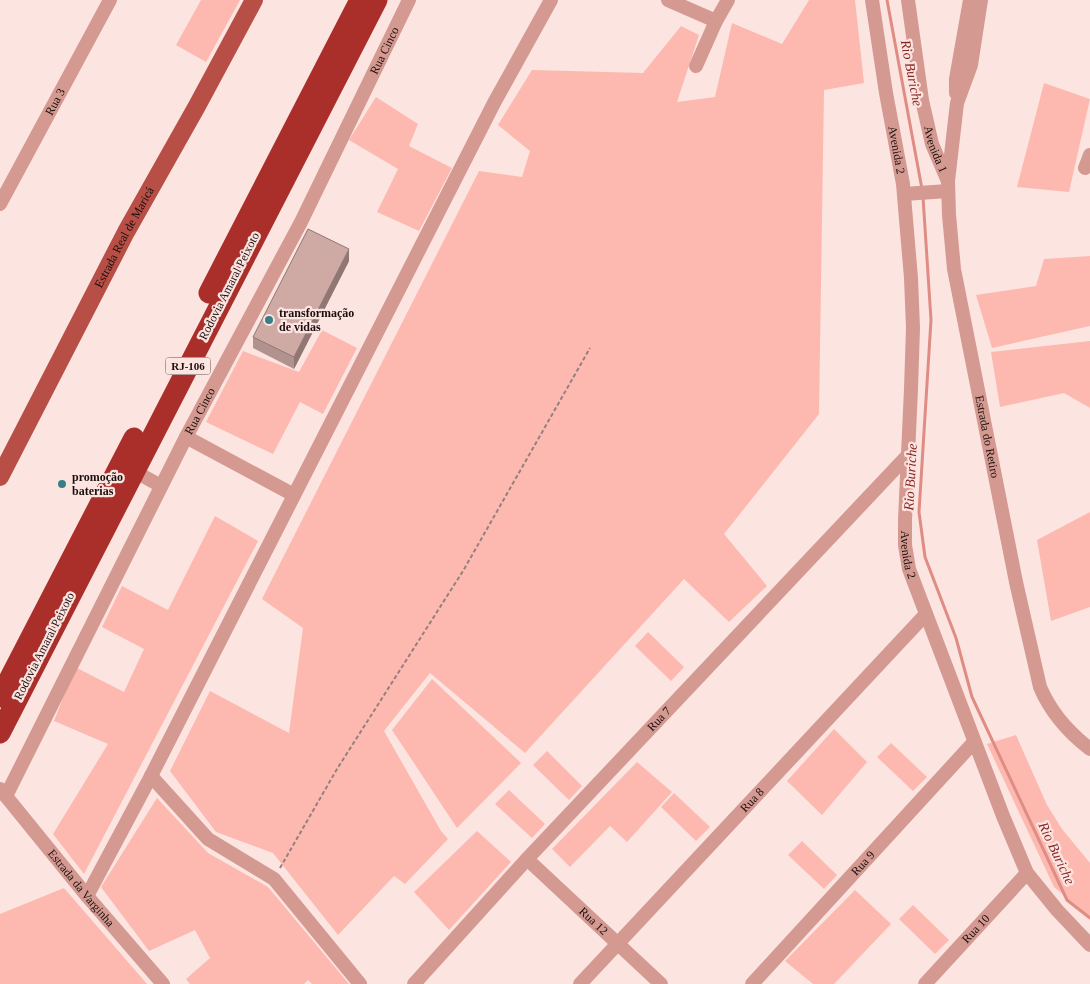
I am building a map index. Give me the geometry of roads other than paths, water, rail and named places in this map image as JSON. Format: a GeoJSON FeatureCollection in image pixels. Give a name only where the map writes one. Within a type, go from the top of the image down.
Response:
{"type":"FeatureCollection","features":[{"type":"Feature","properties":{"kind":"highway","name":"Rodovia Amaral Peixoto"},"geometry":{"type":"LineString","coordinates":[[0,697],[360,0]]}},
{"type":"Feature","properties":{"kind":"highway","name":"Rodovia Amaral Peixoto"},"geometry":{"type":"LineString","coordinates":[[0,733],[377,0]]}},
{"type":"Feature","properties":{"kind":"main road","name":"Estrada Real de Maricá"},"geometry":{"type":"LineString","coordinates":[[0,477],[126,232],[254,0]]}},
{"type":"Feature","properties":{"kind":"street","name":"Rua 3"},"geometry":{"type":"LineString","coordinates":[[0,204],[110,0]]}},
{"type":"Feature","properties":{"kind":"street","name":"Rua Cinco"},"geometry":{"type":"LineString","coordinates":[[3,792],[186,437],[301,222],[409,0]]}},
{"type":"Feature","properties":{"kind":"street"},"geometry":{"type":"LineString","coordinates":[[87,896],[151,776],[494,104],[551,0]]}},
{"type":"Feature","properties":{"kind":"street"},"geometry":{"type":"LineString","coordinates":[[668,0],[716,22]]}},
{"type":"Feature","properties":{"kind":"street"},"geometry":{"type":"LineString","coordinates":[[696,66],[728,0]]}},
{"type":"Feature","properties":{"kind":"street","name":"Avenida 2"},"geometry":{"type":"LineString","coordinates":[[872,0],[886,94],[909,193],[913,328],[905,544],[909,569],[974,742],[1027,873],[1057,910],[1090,945]]}},
{"type":"Feature","properties":{"kind":"street","name":"Avenida 1"},"geometry":{"type":"LineString","coordinates":[[908,0],[922,100],[932,144],[948,186]]}},
{"type":"Feature","properties":{"kind":"street","name":"Estrada do Retiro"},"geometry":{"type":"LineString","coordinates":[[970,0],[956,80],[957,103],[948,186],[954,269],[1012,562],[1040,688],[1056,717],[1073,736],[1090,749]]}},
{"type":"Feature","properties":{"kind":"street","name":"Estrada do Retiro"},"geometry":{"type":"LineString","coordinates":[[957,103],[970,65],[981,0]]}},
{"type":"Feature","properties":{"kind":"street"},"geometry":{"type":"LineString","coordinates":[[909,193],[930,192],[948,186]]}},
{"type":"Feature","properties":{"kind":"street"},"geometry":{"type":"LineString","coordinates":[[186,437],[294,495]]}},
{"type":"Feature","properties":{"kind":"street","name":"Rua 7"},"geometry":{"type":"LineString","coordinates":[[414,984],[527,859],[908,455]]}},
{"type":"Feature","properties":{"kind":"street"},"geometry":{"type":"LineString","coordinates":[[134,471],[161,486]]}},
{"type":"Feature","properties":{"kind":"street","name":"Rua 8"},"geometry":{"type":"LineString","coordinates":[[580,984],[926,614]]}},
{"type":"Feature","properties":{"kind":"street","name":"Rua 9"},"geometry":{"type":"LineString","coordinates":[[752,984],[974,742]]}},
{"type":"Feature","properties":{"kind":"street"},"geometry":{"type":"LineString","coordinates":[[151,776],[208,839],[274,879],[360,984]]}},
{"type":"Feature","properties":{"kind":"street","name":"Estrada da Varginha"},"geometry":{"type":"LineString","coordinates":[[3,792],[87,896],[163,984]]}},
{"type":"Feature","properties":{"kind":"street","name":"Rua 12"},"geometry":{"type":"LineString","coordinates":[[527,859],[661,984]]}},
{"type":"Feature","properties":{"kind":"street","name":"Rua 10"},"geometry":{"type":"LineString","coordinates":[[925,984],[1027,873]]}},
{"type":"Feature","properties":{"kind":"waterway","name":"Rio Buriche"},"geometry":{"type":"LineString","coordinates":[[887,0],[922,189]]}},
{"type":"Feature","properties":{"kind":"waterway","name":"Rio Buriche"},"geometry":{"type":"LineString","coordinates":[[923,197],[931,320],[919,512],[925,557],[956,638],[972,697],[1067,900],[1090,918]]}},
{"type":"Feature","properties":{"kind":"place","name":"transformação de vidas"},"geometry":{"type":"Point","coordinates":[269,320]}},
{"type":"Feature","properties":{"kind":"place","name":"promoção baterias"},"geometry":{"type":"Point","coordinates":[62,484]}}]}
